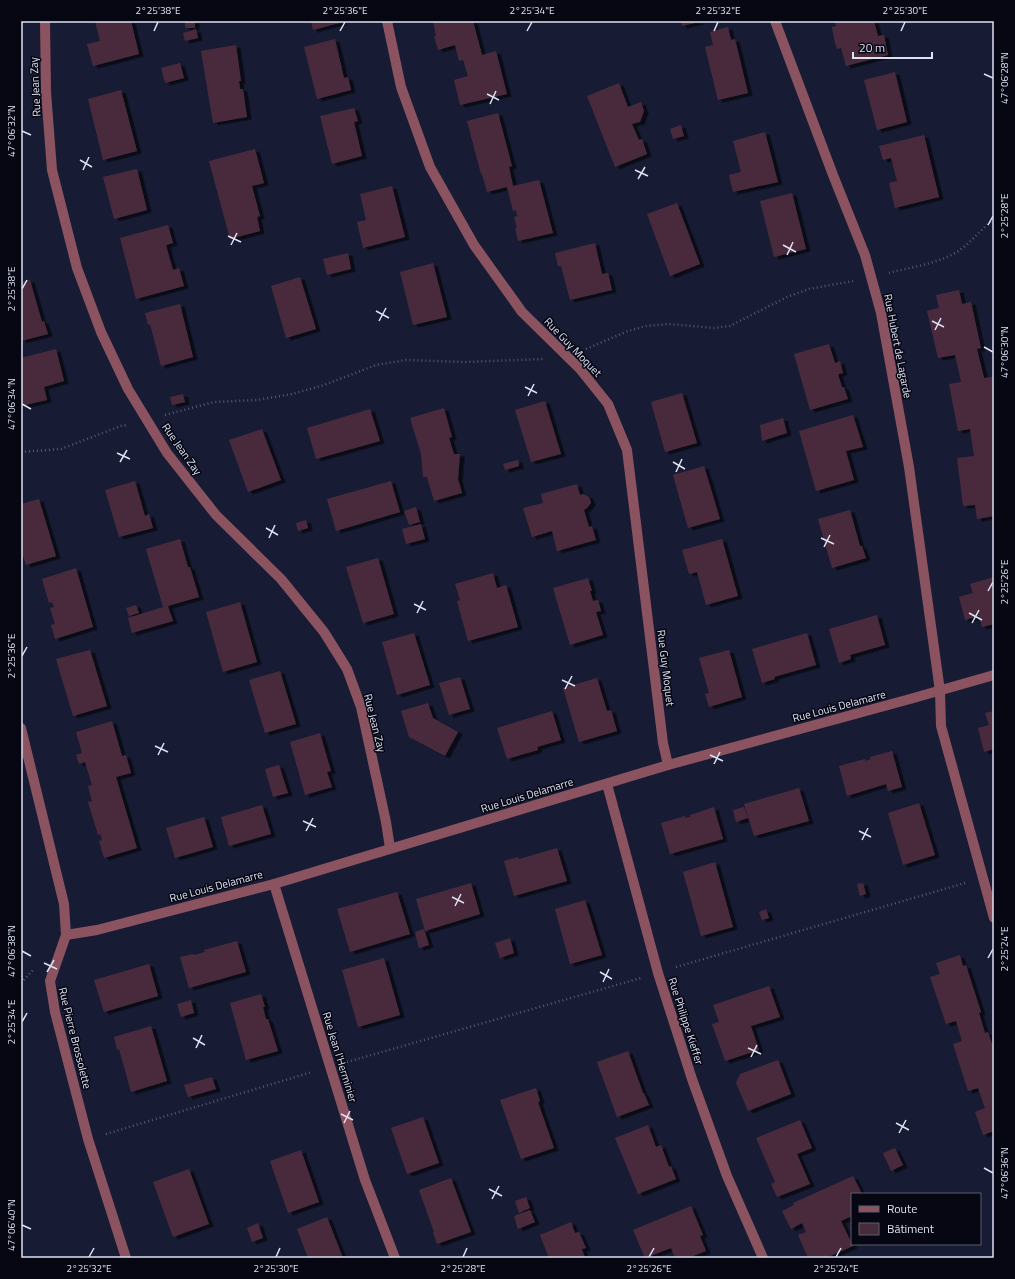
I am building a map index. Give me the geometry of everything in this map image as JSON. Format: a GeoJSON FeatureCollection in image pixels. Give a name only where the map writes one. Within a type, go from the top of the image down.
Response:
{"type":"FeatureCollection","features":[{"type":"Feature","properties":{"kind":"street","name":"Rue Jean Zay"},"geometry":{"type":"LineString","coordinates":[[45,21],[46,92],[52,170],[77,268],[101,332],[128,389],[167,453],[216,515],[281,579],[320,626],[347,669],[361,707],[386,822],[390,848]]}},
{"type":"Feature","properties":{"kind":"street","name":"Rue Guy Moquet"},"geometry":{"type":"LineString","coordinates":[[388,21],[401,87],[430,167],[474,245],[522,312],[580,369],[608,404],[627,450],[663,743],[668,765]]}},
{"type":"Feature","properties":{"kind":"street","name":"Rue Hubert de Lagarde"},"geometry":{"type":"LineString","coordinates":[[774,21],[865,254],[881,313],[909,467],[940,691],[941,726],[994,918]]}},
{"type":"Feature","properties":{"kind":"street","name":"Rue Louis Delamarre"},"geometry":{"type":"LineString","coordinates":[[66,936],[97,930],[274,884],[668,765],[994,675]]}},
{"type":"Feature","properties":{"kind":"street","name":"Rue Pierre Brossolette"},"geometry":{"type":"LineString","coordinates":[[21,728],[64,904],[66,936],[50,981],[55,1012],[88,1139],[126,1258]]}},
{"type":"Feature","properties":{"kind":"street","name":"Rue Philippe Kieffer"},"geometry":{"type":"LineString","coordinates":[[607,784],[658,973],[692,1079],[727,1176],[763,1258]]}},
{"type":"Feature","properties":{"kind":"street","name":"Rue Jean l'Herminier"},"geometry":{"type":"LineString","coordinates":[[274,884],[365,1180],[395,1258]]}},
{"type":"Feature","properties":{"kind":"path"},"geometry":{"type":"LineString","coordinates":[[21,452],[62,449],[121,426],[148,422],[171,413],[214,402],[257,400],[292,394],[324,385],[376,365],[406,360],[465,362],[568,357],[628,330],[646,326],[669,324],[714,328],[730,326],[787,297],[809,289],[872,278],[934,261],[957,252],[994,219]]}},
{"type":"Feature","properties":{"kind":"path"},"geometry":{"type":"LineString","coordinates":[[88,1139],[331,1066],[658,973],[983,878]]}},
{"type":"Feature","properties":{"kind":"building"},"geometry":{"type":"Polygon","coordinates":[[[95,21],[131,21],[139,54],[93,66],[87,44],[100,41],[95,21]]]}},
{"type":"Feature","properties":{"kind":"building"},"geometry":{"type":"Polygon","coordinates":[[[185,21],[195,21],[195,28],[185,28],[185,21]]]}},
{"type":"Feature","properties":{"kind":"building"},"geometry":{"type":"Polygon","coordinates":[[[311,21],[343,21],[343,22],[313,30],[311,21]]]}},
{"type":"Feature","properties":{"kind":"building"},"geometry":{"type":"Polygon","coordinates":[[[433,21],[473,21],[482,55],[496,51],[507,94],[460,105],[454,80],[468,76],[463,60],[459,61],[455,45],[438,50],[434,36],[436,36],[433,21]]]}},
{"type":"Feature","properties":{"kind":"building"},"geometry":{"type":"Polygon","coordinates":[[[681,21],[699,21],[699,22],[682,26],[681,21]]]}},
{"type":"Feature","properties":{"kind":"building"},"geometry":{"type":"Polygon","coordinates":[[[835,21],[874,21],[878,36],[884,35],[888,55],[846,66],[841,48],[837,49],[834,39],[832,27],[836,26],[835,21]]]}},
{"type":"Feature","properties":{"kind":"building"},"geometry":{"type":"Polygon","coordinates":[[[728,27],[731,40],[735,39],[748,93],[718,100],[705,47],[713,45],[710,32],[728,27]]]}},
{"type":"Feature","properties":{"kind":"building"},"geometry":{"type":"Polygon","coordinates":[[[196,29],[198,38],[185,41],[183,33],[196,29]]]}},
{"type":"Feature","properties":{"kind":"building"},"geometry":{"type":"Polygon","coordinates":[[[335,39],[344,78],[348,77],[351,90],[317,99],[304,47],[335,39]]]}},
{"type":"Feature","properties":{"kind":"building"},"geometry":{"type":"Polygon","coordinates":[[[236,45],[241,81],[239,81],[240,89],[243,89],[247,117],[213,123],[201,51],[236,45]]]}},
{"type":"Feature","properties":{"kind":"building"},"geometry":{"type":"Polygon","coordinates":[[[180,63],[184,78],[165,83],[161,68],[180,63]]]}},
{"type":"Feature","properties":{"kind":"building"},"geometry":{"type":"Polygon","coordinates":[[[895,72],[907,122],[877,130],[864,80],[895,72]]]}},
{"type":"Feature","properties":{"kind":"building"},"geometry":{"type":"Polygon","coordinates":[[[619,83],[628,107],[641,102],[644,111],[640,122],[632,124],[639,140],[642,139],[647,154],[615,167],[587,96],[619,83]]]}},
{"type":"Feature","properties":{"kind":"building"},"geometry":{"type":"Polygon","coordinates":[[[121,90],[137,151],[103,160],[88,99],[121,90]]]}},
{"type":"Feature","properties":{"kind":"building"},"geometry":{"type":"Polygon","coordinates":[[[354,108],[358,121],[354,122],[362,156],[332,164],[320,116],[354,108]]]}},
{"type":"Feature","properties":{"kind":"building"},"geometry":{"type":"Polygon","coordinates":[[[498,113],[512,166],[509,167],[513,186],[539,180],[553,233],[518,241],[514,217],[517,216],[516,210],[513,211],[507,187],[487,192],[467,121],[498,113]]]}},
{"type":"Feature","properties":{"kind":"building"},"geometry":{"type":"Polygon","coordinates":[[[681,125],[684,136],[673,139],[670,129],[681,125]]]}},
{"type":"Feature","properties":{"kind":"building"},"geometry":{"type":"Polygon","coordinates":[[[765,132],[778,182],[733,192],[729,175],[741,172],[733,141],[765,132]]]}},
{"type":"Feature","properties":{"kind":"building"},"geometry":{"type":"Polygon","coordinates":[[[924,135],[939,197],[895,208],[889,183],[897,181],[891,158],[883,160],[879,146],[924,135]]]}},
{"type":"Feature","properties":{"kind":"building"},"geometry":{"type":"Polygon","coordinates":[[[255,149],[264,183],[252,186],[260,216],[257,217],[260,231],[230,239],[209,161],[255,149]]]}},
{"type":"Feature","properties":{"kind":"building"},"geometry":{"type":"Polygon","coordinates":[[[137,169],[147,210],[114,219],[103,177],[137,169]]]}},
{"type":"Feature","properties":{"kind":"building"},"geometry":{"type":"Polygon","coordinates":[[[392,186],[405,237],[363,248],[357,222],[366,220],[360,194],[392,186]]]}},
{"type":"Feature","properties":{"kind":"building"},"geometry":{"type":"Polygon","coordinates":[[[792,193],[806,249],[774,257],[760,201],[792,193]]]}},
{"type":"Feature","properties":{"kind":"building"},"geometry":{"type":"Polygon","coordinates":[[[677,203],[700,264],[670,276],[647,214],[677,203]]]}},
{"type":"Feature","properties":{"kind":"building"},"geometry":{"type":"Polygon","coordinates":[[[168,225],[173,243],[166,245],[173,270],[179,268],[184,286],[136,299],[120,238],[168,225]]]}},
{"type":"Feature","properties":{"kind":"building"},"geometry":{"type":"Polygon","coordinates":[[[595,243],[602,274],[608,273],[612,290],[570,300],[561,266],[558,266],[555,253],[595,243]]]}},
{"type":"Feature","properties":{"kind":"building"},"geometry":{"type":"Polygon","coordinates":[[[348,253],[351,269],[327,275],[323,259],[348,253]]]}},
{"type":"Feature","properties":{"kind":"building"},"geometry":{"type":"Polygon","coordinates":[[[433,263],[447,317],[413,325],[400,272],[433,263]]]}},
{"type":"Feature","properties":{"kind":"building"},"geometry":{"type":"Polygon","coordinates":[[[300,277],[316,329],[286,338],[271,286],[300,277]]]}},
{"type":"Feature","properties":{"kind":"building"},"geometry":{"type":"Polygon","coordinates":[[[30,280],[42,322],[44,321],[48,334],[21,341],[21,282],[30,280]]]}},
{"type":"Feature","properties":{"kind":"building"},"geometry":{"type":"Polygon","coordinates":[[[959,290],[962,304],[971,302],[981,348],[977,349],[984,378],[992,377],[994,390],[994,516],[977,519],[975,505],[963,506],[957,458],[974,456],[970,429],[958,431],[949,384],[961,382],[955,355],[938,358],[927,311],[939,308],[936,295],[959,290]]]}},
{"type":"Feature","properties":{"kind":"building"},"geometry":{"type":"Polygon","coordinates":[[[180,304],[193,357],[161,366],[150,324],[148,325],[145,313],[180,304]]]}},
{"type":"Feature","properties":{"kind":"building"},"geometry":{"type":"Polygon","coordinates":[[[829,344],[835,363],[840,361],[843,373],[838,374],[848,399],[810,410],[794,354],[829,344]]]}},
{"type":"Feature","properties":{"kind":"building"},"geometry":{"type":"Polygon","coordinates":[[[56,349],[64,381],[44,387],[47,400],[21,406],[21,358],[56,349]]]}},
{"type":"Feature","properties":{"kind":"building"},"geometry":{"type":"Polygon","coordinates":[[[682,393],[697,443],[665,452],[651,402],[682,393]]]}},
{"type":"Feature","properties":{"kind":"building"},"geometry":{"type":"Polygon","coordinates":[[[183,394],[185,402],[172,405],[170,397],[183,394]]]}},
{"type":"Feature","properties":{"kind":"building"},"geometry":{"type":"Polygon","coordinates":[[[545,401],[561,454],[531,462],[515,410],[545,401]]]}},
{"type":"Feature","properties":{"kind":"building"},"geometry":{"type":"Polygon","coordinates":[[[444,408],[452,437],[449,438],[454,454],[460,454],[458,479],[462,493],[434,501],[427,477],[423,477],[421,454],[410,418],[444,408]]]}},
{"type":"Feature","properties":{"kind":"building"},"geometry":{"type":"Polygon","coordinates":[[[370,409],[380,441],[316,459],[307,428],[370,409]]]}},
{"type":"Feature","properties":{"kind":"building"},"geometry":{"type":"Polygon","coordinates":[[[853,415],[863,447],[846,451],[854,480],[816,491],[799,431],[853,415]]]}},
{"type":"Feature","properties":{"kind":"building"},"geometry":{"type":"Polygon","coordinates":[[[783,418],[787,433],[762,441],[760,425],[783,418]]]}},
{"type":"Feature","properties":{"kind":"building"},"geometry":{"type":"Polygon","coordinates":[[[262,429],[281,480],[248,492],[229,440],[262,429]]]}},
{"type":"Feature","properties":{"kind":"building"},"geometry":{"type":"Polygon","coordinates":[[[518,460],[519,466],[505,470],[503,464],[518,460]]]}},
{"type":"Feature","properties":{"kind":"building"},"geometry":{"type":"Polygon","coordinates":[[[704,466],[720,519],[688,528],[673,475],[704,466]]]}},
{"type":"Feature","properties":{"kind":"building"},"geometry":{"type":"Polygon","coordinates":[[[135,481],[145,516],[149,514],[153,528],[119,537],[105,490],[135,481]]]}},
{"type":"Feature","properties":{"kind":"building"},"geometry":{"type":"Polygon","coordinates":[[[391,481],[400,512],[336,531],[327,499],[391,481]]]}},
{"type":"Feature","properties":{"kind":"building"},"geometry":{"type":"Polygon","coordinates":[[[577,484],[580,495],[583,494],[589,497],[591,503],[584,510],[589,527],[592,526],[596,540],[557,551],[552,531],[532,537],[523,508],[543,503],[541,494],[577,484]]]}},
{"type":"Feature","properties":{"kind":"building"},"geometry":{"type":"Polygon","coordinates":[[[39,499],[56,556],[26,565],[21,550],[21,504],[39,499]]]}},
{"type":"Feature","properties":{"kind":"building"},"geometry":{"type":"Polygon","coordinates":[[[416,507],[420,522],[409,525],[404,511],[416,507]]]}},
{"type":"Feature","properties":{"kind":"building"},"geometry":{"type":"Polygon","coordinates":[[[850,510],[860,546],[862,546],[866,558],[832,568],[818,519],[850,510]]]}},
{"type":"Feature","properties":{"kind":"building"},"geometry":{"type":"Polygon","coordinates":[[[306,520],[308,528],[298,531],[296,523],[306,520]]]}},
{"type":"Feature","properties":{"kind":"building"},"geometry":{"type":"Polygon","coordinates":[[[421,524],[425,539],[406,544],[402,529],[421,524]]]}},
{"type":"Feature","properties":{"kind":"building"},"geometry":{"type":"Polygon","coordinates":[[[180,539],[199,597],[168,606],[173,621],[132,633],[128,618],[163,607],[146,549],[180,539]]]}},
{"type":"Feature","properties":{"kind":"building"},"geometry":{"type":"Polygon","coordinates":[[[722,539],[738,596],[706,605],[697,572],[689,574],[682,550],[722,539]]]}},
{"type":"Feature","properties":{"kind":"building"},"geometry":{"type":"Polygon","coordinates":[[[378,558],[394,614],[363,623],[346,567],[378,558]]]}},
{"type":"Feature","properties":{"kind":"building"},"geometry":{"type":"Polygon","coordinates":[[[76,568],[93,627],[55,639],[51,625],[55,624],[50,608],[54,607],[52,602],[49,603],[42,579],[76,568]]]}},
{"type":"Feature","properties":{"kind":"building"},"geometry":{"type":"Polygon","coordinates":[[[493,573],[497,588],[506,585],[518,627],[468,641],[457,601],[460,600],[455,584],[493,573]]]}},
{"type":"Feature","properties":{"kind":"building"},"geometry":{"type":"Polygon","coordinates":[[[994,577],[994,624],[982,627],[979,616],[965,620],[959,597],[973,593],[970,584],[994,577]]]}},
{"type":"Feature","properties":{"kind":"building"},"geometry":{"type":"Polygon","coordinates":[[[588,578],[593,601],[598,600],[601,611],[596,612],[603,635],[570,645],[553,588],[588,578]]]}},
{"type":"Feature","properties":{"kind":"building"},"geometry":{"type":"Polygon","coordinates":[[[240,602],[257,662],[223,672],[206,612],[240,602]]]}},
{"type":"Feature","properties":{"kind":"building"},"geometry":{"type":"Polygon","coordinates":[[[136,605],[139,613],[129,616],[126,608],[136,605]]]}},
{"type":"Feature","properties":{"kind":"building"},"geometry":{"type":"Polygon","coordinates":[[[877,615],[885,645],[850,655],[851,659],[839,663],[829,629],[877,615]]]}},
{"type":"Feature","properties":{"kind":"building"},"geometry":{"type":"Polygon","coordinates":[[[414,633],[430,685],[397,695],[382,642],[414,633]]]}},
{"type":"Feature","properties":{"kind":"building"},"geometry":{"type":"Polygon","coordinates":[[[807,633],[816,665],[774,677],[775,679],[762,683],[752,649],[807,633]]]}},
{"type":"Feature","properties":{"kind":"building"},"geometry":{"type":"Polygon","coordinates":[[[90,650],[107,706],[73,716],[56,659],[90,650]]]}},
{"type":"Feature","properties":{"kind":"building"},"geometry":{"type":"Polygon","coordinates":[[[729,650],[742,697],[709,707],[705,694],[709,693],[699,658],[729,650]]]}},
{"type":"Feature","properties":{"kind":"building"},"geometry":{"type":"Polygon","coordinates":[[[280,671],[296,724],[265,733],[249,680],[280,671]]]}},
{"type":"Feature","properties":{"kind":"building"},"geometry":{"type":"Polygon","coordinates":[[[460,677],[470,709],[449,715],[439,683],[460,677]]]}},
{"type":"Feature","properties":{"kind":"building"},"geometry":{"type":"Polygon","coordinates":[[[597,678],[607,711],[611,710],[617,731],[579,742],[563,688],[597,678]]]}},
{"type":"Feature","properties":{"kind":"building"},"geometry":{"type":"Polygon","coordinates":[[[428,703],[433,718],[458,732],[445,756],[409,737],[401,711],[428,703]]]}},
{"type":"Feature","properties":{"kind":"building"},"geometry":{"type":"Polygon","coordinates":[[[552,711],[561,740],[537,747],[538,750],[507,759],[497,728],[552,711]]]}},
{"type":"Feature","properties":{"kind":"building"},"geometry":{"type":"Polygon","coordinates":[[[994,711],[994,749],[984,752],[978,728],[989,725],[985,713],[994,711]]]}},
{"type":"Feature","properties":{"kind":"building"},"geometry":{"type":"Polygon","coordinates":[[[112,721],[122,756],[126,755],[131,773],[116,777],[137,848],[104,858],[99,841],[102,840],[100,834],[98,835],[88,802],[92,801],[88,786],[92,785],[85,762],[79,764],[76,755],[82,753],[76,732],[112,721]]]}},
{"type":"Feature","properties":{"kind":"building"},"geometry":{"type":"Polygon","coordinates":[[[320,733],[331,771],[327,772],[332,787],[305,795],[290,742],[320,733]]]}},
{"type":"Feature","properties":{"kind":"building"},"geometry":{"type":"Polygon","coordinates":[[[892,751],[902,787],[888,791],[886,784],[847,796],[839,766],[865,759],[866,761],[871,759],[870,757],[892,751]]]}},
{"type":"Feature","properties":{"kind":"building"},"geometry":{"type":"Polygon","coordinates":[[[279,765],[288,793],[273,797],[265,769],[279,765]]]}},
{"type":"Feature","properties":{"kind":"building"},"geometry":{"type":"Polygon","coordinates":[[[799,788],[809,821],[754,836],[744,804],[799,788]]]}},
{"type":"Feature","properties":{"kind":"building"},"geometry":{"type":"Polygon","coordinates":[[[919,803],[935,855],[903,865],[888,813],[919,803]]]}},
{"type":"Feature","properties":{"kind":"building"},"geometry":{"type":"Polygon","coordinates":[[[262,805],[271,834],[229,846],[221,817],[262,805]]]}},
{"type":"Feature","properties":{"kind":"building"},"geometry":{"type":"Polygon","coordinates":[[[714,807],[723,839],[670,854],[661,823],[685,816],[685,818],[690,817],[690,815],[714,807]]]}},
{"type":"Feature","properties":{"kind":"building"},"geometry":{"type":"Polygon","coordinates":[[[744,807],[748,818],[736,822],[733,810],[744,807]]]}},
{"type":"Feature","properties":{"kind":"building"},"geometry":{"type":"Polygon","coordinates":[[[204,817],[213,847],[175,858],[166,828],[204,817]]]}},
{"type":"Feature","properties":{"kind":"building"},"geometry":{"type":"Polygon","coordinates":[[[557,848],[567,881],[514,896],[504,861],[518,857],[519,859],[557,848]]]}},
{"type":"Feature","properties":{"kind":"building"},"geometry":{"type":"Polygon","coordinates":[[[715,862],[733,927],[701,936],[683,872],[715,862]]]}},
{"type":"Feature","properties":{"kind":"building"},"geometry":{"type":"Polygon","coordinates":[[[471,883],[480,914],[425,931],[416,899],[471,883]]]}},
{"type":"Feature","properties":{"kind":"building"},"geometry":{"type":"Polygon","coordinates":[[[863,883],[866,894],[860,896],[857,884],[863,883]]]}},
{"type":"Feature","properties":{"kind":"building"},"geometry":{"type":"Polygon","coordinates":[[[397,892],[410,934],[350,952],[337,909],[397,892]]]}},
{"type":"Feature","properties":{"kind":"building"},"geometry":{"type":"Polygon","coordinates":[[[585,900],[602,955],[570,964],[555,909],[585,900]]]}},
{"type":"Feature","properties":{"kind":"building"},"geometry":{"type":"Polygon","coordinates":[[[766,909],[769,918],[762,920],[759,912],[766,909]]]}},
{"type":"Feature","properties":{"kind":"building"},"geometry":{"type":"Polygon","coordinates":[[[424,929],[429,945],[419,948],[415,932],[424,929]]]}},
{"type":"Feature","properties":{"kind":"building"},"geometry":{"type":"Polygon","coordinates":[[[510,938],[514,953],[500,958],[495,943],[510,938]]]}},
{"type":"Feature","properties":{"kind":"building"},"geometry":{"type":"Polygon","coordinates":[[[237,941],[246,972],[189,988],[180,957],[205,952],[204,950],[237,941]]]}},
{"type":"Feature","properties":{"kind":"building"},"geometry":{"type":"Polygon","coordinates":[[[960,955],[963,966],[966,965],[981,1012],[979,1013],[985,1033],[988,1032],[994,1050],[994,1131],[983,1135],[975,1112],[985,1108],[978,1088],[968,1091],[953,1044],[962,1041],[956,1021],[946,1024],[930,977],[940,974],[936,963],[960,955]]]}},
{"type":"Feature","properties":{"kind":"building"},"geometry":{"type":"Polygon","coordinates":[[[384,958],[400,1015],[358,1027],[342,970],[384,958]]]}},
{"type":"Feature","properties":{"kind":"building"},"geometry":{"type":"Polygon","coordinates":[[[149,964],[158,996],[104,1012],[94,980],[149,964]]]}},
{"type":"Feature","properties":{"kind":"building"},"geometry":{"type":"Polygon","coordinates":[[[769,986],[780,1017],[751,1026],[759,1050],[725,1061],[712,1024],[719,1022],[713,1005],[769,986]]]}},
{"type":"Feature","properties":{"kind":"building"},"geometry":{"type":"Polygon","coordinates":[[[261,994],[265,1007],[263,1007],[266,1019],[268,1019],[278,1051],[246,1060],[230,1003],[261,994]]]}},
{"type":"Feature","properties":{"kind":"building"},"geometry":{"type":"Polygon","coordinates":[[[191,1000],[194,1013],[181,1017],[177,1004],[191,1000]]]}},
{"type":"Feature","properties":{"kind":"building"},"geometry":{"type":"Polygon","coordinates":[[[151,1026],[167,1081],[131,1092],[119,1049],[117,1050],[114,1037],[151,1026]]]}},
{"type":"Feature","properties":{"kind":"building"},"geometry":{"type":"Polygon","coordinates":[[[628,1051],[643,1093],[649,1105],[617,1117],[597,1062],[628,1051]]]}},
{"type":"Feature","properties":{"kind":"building"},"geometry":{"type":"Polygon","coordinates":[[[778,1060],[791,1094],[748,1111],[736,1083],[740,1074],[778,1060]]]}},
{"type":"Feature","properties":{"kind":"building"},"geometry":{"type":"Polygon","coordinates":[[[212,1077],[216,1089],[188,1097],[184,1085],[212,1077]]]}},
{"type":"Feature","properties":{"kind":"building"},"geometry":{"type":"Polygon","coordinates":[[[536,1088],[540,1101],[538,1102],[554,1148],[521,1159],[500,1100],[536,1088]]]}},
{"type":"Feature","properties":{"kind":"building"},"geometry":{"type":"Polygon","coordinates":[[[423,1117],[439,1163],[407,1174],[391,1128],[423,1117]]]}},
{"type":"Feature","properties":{"kind":"building"},"geometry":{"type":"Polygon","coordinates":[[[800,1120],[812,1148],[797,1154],[810,1184],[777,1197],[771,1184],[775,1182],[756,1138],[800,1120]]]}},
{"type":"Feature","properties":{"kind":"building"},"geometry":{"type":"Polygon","coordinates":[[[648,1125],[656,1147],[661,1145],[669,1167],[671,1166],[676,1179],[638,1194],[615,1138],[648,1125]]]}},
{"type":"Feature","properties":{"kind":"building"},"geometry":{"type":"Polygon","coordinates":[[[895,1148],[903,1165],[891,1171],[883,1153],[895,1148]]]}},
{"type":"Feature","properties":{"kind":"building"},"geometry":{"type":"Polygon","coordinates":[[[301,1150],[319,1202],[288,1213],[270,1161],[301,1150]]]}},
{"type":"Feature","properties":{"kind":"building"},"geometry":{"type":"Polygon","coordinates":[[[189,1169],[209,1224],[173,1237],[153,1182],[189,1169]]]}},
{"type":"Feature","properties":{"kind":"building"},"geometry":{"type":"Polygon","coordinates":[[[853,1176],[862,1193],[851,1193],[851,1216],[841,1221],[851,1242],[851,1245],[853,1246],[826,1258],[808,1258],[798,1235],[806,1232],[802,1223],[791,1229],[782,1211],[794,1205],[793,1203],[853,1176]]]}},
{"type":"Feature","properties":{"kind":"building"},"geometry":{"type":"Polygon","coordinates":[[[451,1178],[471,1232],[437,1244],[419,1190],[451,1178]]]}},
{"type":"Feature","properties":{"kind":"building"},"geometry":{"type":"Polygon","coordinates":[[[526,1197],[530,1208],[519,1213],[515,1201],[526,1197]]]}},
{"type":"Feature","properties":{"kind":"building"},"geometry":{"type":"Polygon","coordinates":[[[691,1206],[703,1235],[700,1236],[706,1251],[688,1258],[675,1258],[671,1248],[645,1258],[633,1230],[691,1206]]]}},
{"type":"Feature","properties":{"kind":"building"},"geometry":{"type":"Polygon","coordinates":[[[530,1210],[535,1222],[518,1229],[514,1216],[530,1210]]]}},
{"type":"Feature","properties":{"kind":"building"},"geometry":{"type":"Polygon","coordinates":[[[327,1217],[343,1258],[308,1258],[297,1229],[327,1217]]]}},
{"type":"Feature","properties":{"kind":"building"},"geometry":{"type":"Polygon","coordinates":[[[571,1222],[575,1233],[579,1232],[586,1248],[582,1249],[585,1258],[549,1258],[540,1235],[571,1222]]]}},
{"type":"Feature","properties":{"kind":"building"},"geometry":{"type":"Polygon","coordinates":[[[258,1223],[263,1238],[252,1242],[247,1228],[258,1223]]]}}]}
